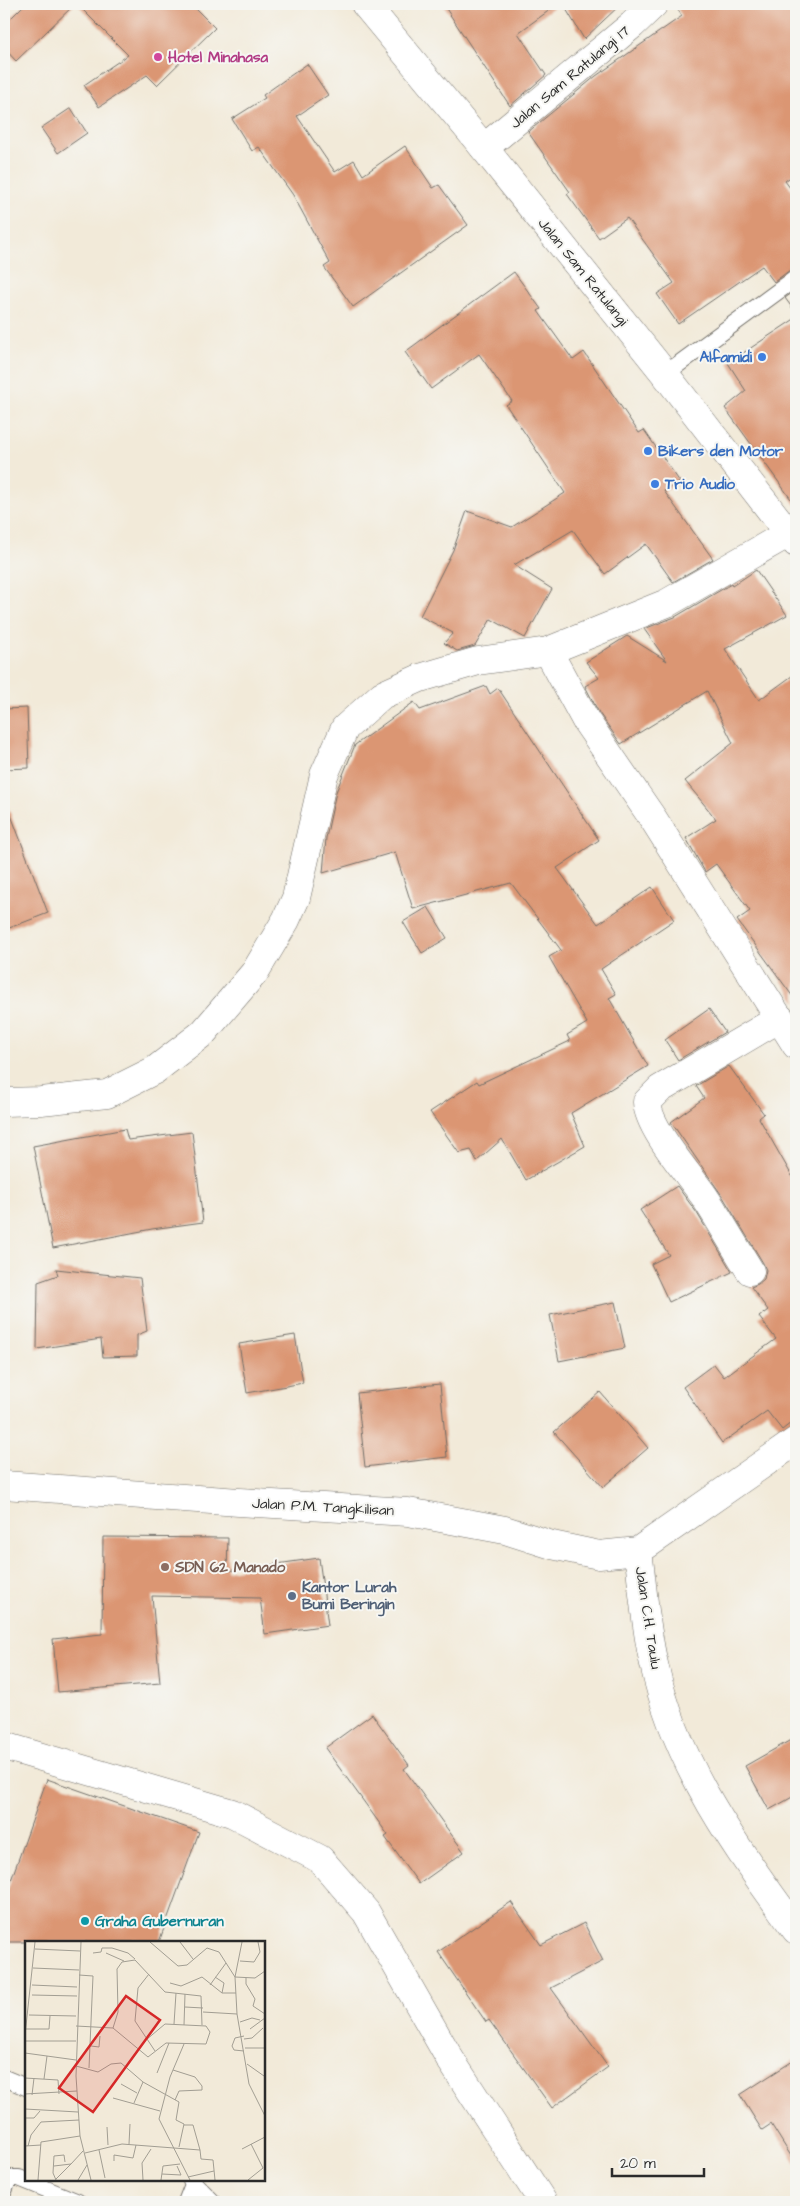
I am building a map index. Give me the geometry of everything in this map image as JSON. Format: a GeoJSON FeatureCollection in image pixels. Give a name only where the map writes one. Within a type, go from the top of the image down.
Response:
{"type":"FeatureCollection","features":[{"type":"Feature","properties":{"kind":"street","name":"Jalan Sam Ratulangi"},"geometry":{"type":"LineString","coordinates":[[365,4],[484,148],[665,374],[792,538]]}},
{"type":"Feature","properties":{"kind":"street","name":"Jalan Sam Ratulangi 17"},"geometry":{"type":"LineString","coordinates":[[484,148],[624,32],[654,4]]}},
{"type":"Feature","properties":{"kind":"street"},"geometry":{"type":"LineString","coordinates":[[4,1102],[41,1101],[107,1094],[155,1070],[203,1033],[255,972],[286,920],[296,898],[324,775],[345,728],[382,695],[420,678],[478,661],[548,651],[667,603],[792,538]]}},
{"type":"Feature","properties":{"kind":"street"},"geometry":{"type":"LineString","coordinates":[[548,651],[586,721],[654,820],[796,1046]]}},
{"type":"Feature","properties":{"kind":"street"},"geometry":{"type":"LineString","coordinates":[[750,1271],[704,1197],[655,1128],[646,1102],[660,1090],[780,1018]]}},
{"type":"Feature","properties":{"kind":"street","name":"Jalan C.H. Taulu"},"geometry":{"type":"LineString","coordinates":[[796,1442],[638,1551],[654,1664],[675,1732],[697,1782],[743,1857],[796,1930]]}},
{"type":"Feature","properties":{"kind":"street","name":"Jalan P.M. Tangkilisan"},"geometry":{"type":"LineString","coordinates":[[4,1485],[408,1512],[505,1530],[552,1545],[599,1555],[638,1551]]}},
{"type":"Feature","properties":{"kind":"street"},"geometry":{"type":"LineString","coordinates":[[4,1746],[232,1813],[320,1859],[366,1912],[450,2058],[543,2202]]}},
{"type":"Feature","properties":{"kind":"lane"},"geometry":{"type":"LineString","coordinates":[[665,374],[796,278]]}},
{"type":"Feature","properties":{"kind":"lane"},"geometry":{"type":"LineString","coordinates":[[4,2078],[25,2086]]}},
{"type":"Feature","properties":{"kind":"lane"},"geometry":{"type":"LineString","coordinates":[[4,2191],[9,2178],[18,2178],[25,2181]]}},
{"type":"Feature","properties":{"kind":"lane"},"geometry":{"type":"LineString","coordinates":[[26,2181],[78,2202]]}},
{"type":"Feature","properties":{"kind":"lane"},"geometry":{"type":"LineString","coordinates":[[186,2202],[192,2181],[213,2202]]}},
{"type":"Feature","properties":{"kind":"building"},"geometry":{"type":"Polygon","coordinates":[[[25,4],[75,4],[16,61],[4,48],[4,25],[25,4]]]}},
{"type":"Feature","properties":{"kind":"building","name":"Hotel Minahasa"},"geometry":{"type":"Polygon","coordinates":[[[77,4],[191,4],[215,28],[157,85],[147,75],[99,107],[84,85],[128,55],[77,4]]]}},
{"type":"Feature","properties":{"kind":"building"},"geometry":{"type":"Polygon","coordinates":[[[443,4],[558,4],[518,33],[546,75],[510,106],[443,4]]]}},
{"type":"Feature","properties":{"kind":"building"},"geometry":{"type":"Polygon","coordinates":[[[563,4],[621,4],[584,39],[563,4]]]}},
{"type":"Feature","properties":{"kind":"building"},"geometry":{"type":"Polygon","coordinates":[[[674,4],[796,4],[796,173],[785,181],[796,196],[796,268],[790,270],[774,282],[762,266],[678,324],[657,294],[674,283],[627,218],[599,238],[567,194],[570,192],[528,132],[596,76],[682,16],[674,4]]]}},
{"type":"Feature","properties":{"kind":"building"},"geometry":{"type":"Polygon","coordinates":[[[307,64],[328,95],[297,116],[335,172],[354,160],[363,175],[405,146],[433,188],[439,185],[468,225],[353,307],[324,267],[330,263],[293,195],[259,147],[252,151],[232,119],[265,98],[263,95],[307,64]]]}},
{"type":"Feature","properties":{"kind":"building"},"geometry":{"type":"Polygon","coordinates":[[[71,108],[87,133],[58,153],[41,128],[71,108]]]}},
{"type":"Feature","properties":{"kind":"building"},"geometry":{"type":"Polygon","coordinates":[[[514,272],[541,309],[538,311],[573,360],[584,352],[639,433],[644,430],[680,482],[664,491],[713,559],[673,582],[646,544],[605,574],[573,530],[514,565],[552,589],[525,638],[491,619],[475,646],[457,651],[444,643],[453,633],[420,616],[453,550],[467,511],[512,527],[565,493],[506,405],[512,401],[479,354],[431,389],[405,352],[514,272]]]}},
{"type":"Feature","properties":{"kind":"building"},"geometry":{"type":"Polygon","coordinates":[[[796,290],[796,313],[785,298],[796,290]]]}},
{"type":"Feature","properties":{"kind":"building"},"geometry":{"type":"Polygon","coordinates":[[[796,318],[796,506],[725,408],[746,391],[728,363],[796,318]]]}},
{"type":"Feature","properties":{"kind":"building"},"geometry":{"type":"Polygon","coordinates":[[[756,570],[787,615],[725,649],[759,700],[796,673],[796,1001],[737,920],[750,911],[716,864],[705,872],[686,838],[716,819],[685,781],[733,743],[707,691],[621,744],[599,713],[585,686],[599,678],[586,662],[627,636],[667,661],[644,629],[675,617],[731,584],[732,586],[756,570]]]}},
{"type":"Feature","properties":{"kind":"building"},"geometry":{"type":"Polygon","coordinates":[[[486,686],[490,694],[498,688],[599,840],[557,868],[598,924],[652,887],[674,920],[601,969],[616,994],[609,998],[648,1066],[571,1113],[585,1146],[526,1180],[502,1139],[477,1161],[471,1150],[459,1153],[430,1112],[477,1081],[479,1084],[570,1041],[567,1035],[587,1023],[549,957],[561,950],[511,883],[413,909],[395,852],[323,873],[326,838],[336,792],[355,745],[414,702],[420,710],[486,686]]]}},
{"type":"Feature","properties":{"kind":"building"},"geometry":{"type":"Polygon","coordinates":[[[27,708],[29,768],[4,769],[4,709],[27,708]]]}},
{"type":"Feature","properties":{"kind":"building"},"geometry":{"type":"Polygon","coordinates":[[[4,802],[6,802],[48,913],[4,930],[4,802]]]}},
{"type":"Feature","properties":{"kind":"building"},"geometry":{"type":"Polygon","coordinates":[[[428,907],[447,938],[422,953],[403,922],[428,907]]]}},
{"type":"Feature","properties":{"kind":"building"},"geometry":{"type":"Polygon","coordinates":[[[709,1009],[725,1032],[678,1060],[665,1040],[709,1009]]]}},
{"type":"Feature","properties":{"kind":"building"},"geometry":{"type":"Polygon","coordinates":[[[729,1066],[764,1114],[759,1118],[796,1183],[796,1419],[782,1430],[767,1411],[722,1443],[683,1387],[714,1364],[724,1377],[776,1339],[759,1317],[768,1310],[751,1287],[764,1279],[766,1270],[723,1197],[671,1122],[704,1098],[696,1086],[729,1066]]]}},
{"type":"Feature","properties":{"kind":"building"},"geometry":{"type":"Polygon","coordinates":[[[125,1129],[128,1140],[192,1132],[203,1222],[152,1229],[53,1248],[33,1146],[125,1129]]]}},
{"type":"Feature","properties":{"kind":"building"},"geometry":{"type":"Polygon","coordinates":[[[677,1186],[697,1213],[732,1272],[669,1302],[651,1264],[669,1255],[640,1210],[677,1186]]]}},
{"type":"Feature","properties":{"kind":"building"},"geometry":{"type":"Polygon","coordinates":[[[56,1269],[140,1278],[147,1331],[137,1335],[137,1356],[103,1357],[101,1339],[37,1349],[38,1282],[58,1275],[56,1269]]]}},
{"type":"Feature","properties":{"kind":"building"},"geometry":{"type":"Polygon","coordinates":[[[615,1302],[625,1348],[559,1361],[550,1315],[615,1302]]]}},
{"type":"Feature","properties":{"kind":"building"},"geometry":{"type":"Polygon","coordinates":[[[295,1335],[303,1383],[247,1393],[239,1344],[295,1335]]]}},
{"type":"Feature","properties":{"kind":"building"},"geometry":{"type":"Polygon","coordinates":[[[440,1384],[447,1457],[365,1467],[357,1393],[440,1384]]]}},
{"type":"Feature","properties":{"kind":"building"},"geometry":{"type":"Polygon","coordinates":[[[600,1392],[648,1448],[603,1487],[554,1432],[600,1392]]]}},
{"type":"Feature","properties":{"kind":"building"},"geometry":{"type":"Polygon","coordinates":[[[103,1537],[228,1538],[227,1571],[319,1558],[328,1625],[265,1634],[260,1598],[152,1596],[160,1683],[58,1692],[53,1639],[102,1634],[103,1537]]]}},
{"type":"Feature","properties":{"kind":"building"},"geometry":{"type":"Polygon","coordinates":[[[372,1714],[409,1765],[404,1769],[464,1852],[419,1884],[385,1837],[388,1835],[325,1748],[372,1714]]]}},
{"type":"Feature","properties":{"kind":"building"},"geometry":{"type":"Polygon","coordinates":[[[796,1737],[796,1795],[769,1810],[745,1766],[796,1737]]]}},
{"type":"Feature","properties":{"kind":"building","name":"Graha Gubernuran"},"geometry":{"type":"Polygon","coordinates":[[[47,1779],[199,1832],[159,1941],[4,1942],[4,1900],[47,1779]]]}},
{"type":"Feature","properties":{"kind":"building"},"geometry":{"type":"Polygon","coordinates":[[[511,1902],[541,1945],[584,1923],[603,1961],[551,1988],[608,2067],[552,2108],[489,2020],[486,2022],[438,1952],[511,1902]]]}},
{"type":"Feature","properties":{"kind":"building"},"geometry":{"type":"Polygon","coordinates":[[[796,2059],[796,2164],[771,2124],[762,2130],[740,2095],[796,2059]]]}},
{"type":"Feature","properties":{"kind":"place","name":"Hotel Minahasa"},"geometry":{"type":"Point","coordinates":[158,57]}},
{"type":"Feature","properties":{"kind":"place","name":"Alfamidi"},"geometry":{"type":"Point","coordinates":[762,357]}},
{"type":"Feature","properties":{"kind":"place","name":"Bikers den Motor"},"geometry":{"type":"Point","coordinates":[648,451]}},
{"type":"Feature","properties":{"kind":"place","name":"Trio Audio"},"geometry":{"type":"Point","coordinates":[655,484]}},
{"type":"Feature","properties":{"kind":"place","name":"SDN 62 Manado"},"geometry":{"type":"Point","coordinates":[165,1567]}},
{"type":"Feature","properties":{"kind":"place","name":"Kantor Lurah Bumi Beringin"},"geometry":{"type":"Point","coordinates":[292,1596]}},
{"type":"Feature","properties":{"kind":"place","name":"Graha Gubernuran"},"geometry":{"type":"Point","coordinates":[85,1921]}}]}
